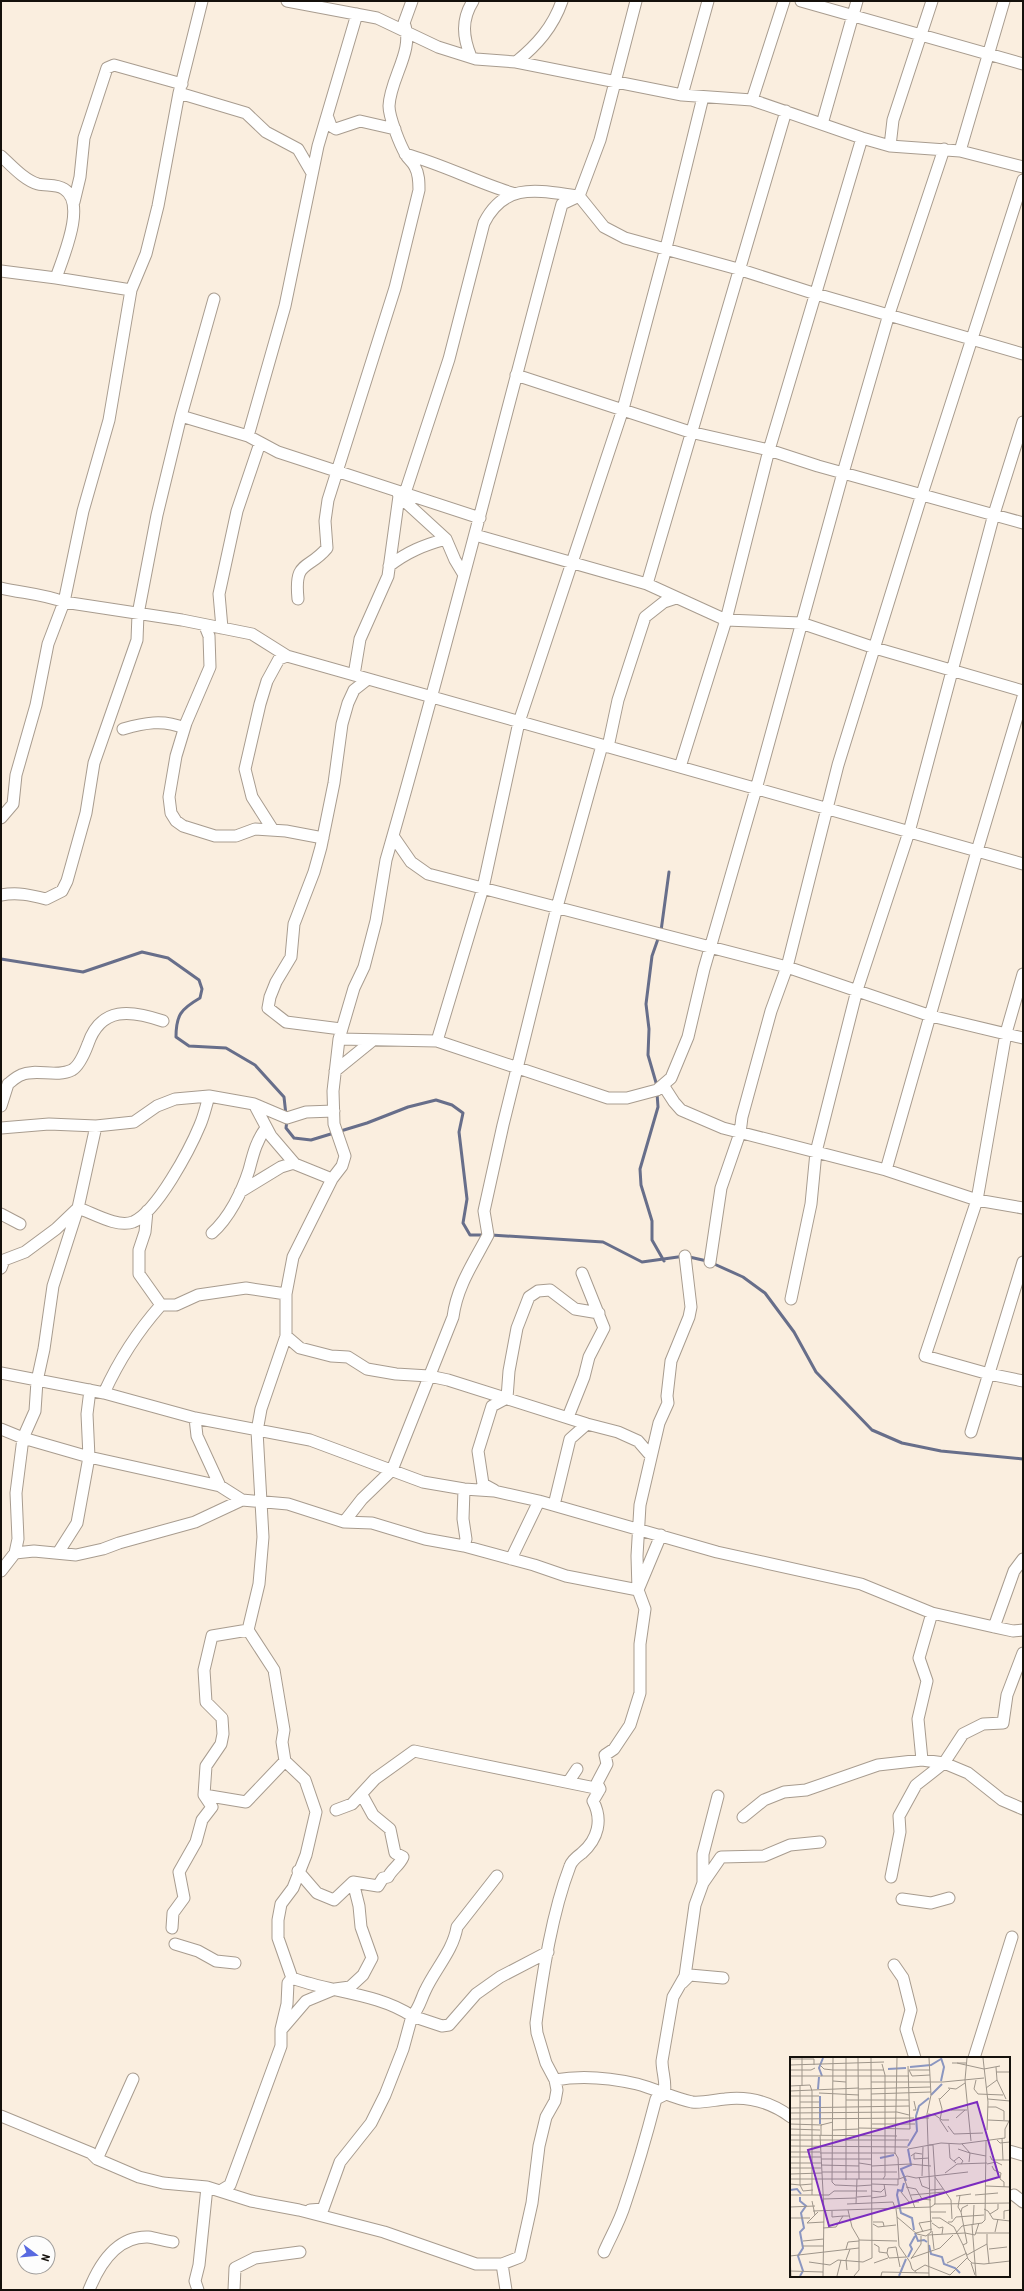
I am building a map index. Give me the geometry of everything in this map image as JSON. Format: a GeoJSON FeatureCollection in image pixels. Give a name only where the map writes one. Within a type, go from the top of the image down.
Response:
{"type":"FeatureCollection","features":[{"type":"Feature","properties":{"kind":"street"},"geometry":{"type":"LineString","coordinates":[[1,818],[13,804],[16,775],[36,705],[48,644],[64,602],[83,511],[109,420],[131,290],[146,254],[158,206],[181,89],[202,1]]}},
{"type":"Feature","properties":{"kind":"street"},"geometry":{"type":"LineString","coordinates":[[287,1],[377,18],[438,47],[471,57],[516,62],[682,95],[752,100],[862,138],[890,146],[960,151],[1023,167]]}},
{"type":"Feature","properties":{"kind":"street"},"geometry":{"type":"LineString","coordinates":[[298,599],[297,575],[304,565],[318,559],[327,548],[325,521],[336,470],[395,288],[419,190],[418,176],[415,166],[405,154],[395,129],[389,106],[394,80],[404,54],[408,33],[404,24],[412,1]]}},
{"type":"Feature","properties":{"kind":"street"},"geometry":{"type":"LineString","coordinates":[[471,57],[464,27],[465,17],[473,1]]}},
{"type":"Feature","properties":{"kind":"street"},"geometry":{"type":"LineString","coordinates":[[516,62],[542,38],[558,13],[562,1]]}},
{"type":"Feature","properties":{"kind":"street"},"geometry":{"type":"LineString","coordinates":[[548,1952],[500,1977],[476,1994],[449,2025],[442,2026],[412,2016],[405,2011],[335,1989],[305,1983],[292,1978],[278,1938],[278,1920],[282,1904],[293,1888],[298,1871],[306,1855],[316,1812],[305,1780],[286,1761],[282,1742],[284,1730],[274,1670],[248,1630],[260,1584],[264,1537],[258,1431],[267,1388],[286,1336],[286,1294],[293,1257],[332,1179],[342,1166],[345,1156],[336,1132],[334,1111],[335,1071],[340,1034],[354,988],[364,967],[393,836],[480,518],[516,375],[562,204],[579,196],[600,140],[636,1]]}},
{"type":"Feature","properties":{"kind":"street"},"geometry":{"type":"LineString","coordinates":[[682,95],[708,1]]}},
{"type":"Feature","properties":{"kind":"street"},"geometry":{"type":"LineString","coordinates":[[752,100],[784,1]]}},
{"type":"Feature","properties":{"kind":"street"},"geometry":{"type":"LineString","coordinates":[[801,1],[1023,64]]}},
{"type":"Feature","properties":{"kind":"street"},"geometry":{"type":"LineString","coordinates":[[822,124],[857,1]]}},
{"type":"Feature","properties":{"kind":"street"},"geometry":{"type":"LineString","coordinates":[[890,146],[893,120],[932,1]]}},
{"type":"Feature","properties":{"kind":"street"},"geometry":{"type":"LineString","coordinates":[[960,151],[1004,1]]}},
{"type":"Feature","properties":{"kind":"street"},"geometry":{"type":"LineString","coordinates":[[248,436],[285,306],[312,173],[357,14]]}},
{"type":"Feature","properties":{"kind":"street"},"geometry":{"type":"LineString","coordinates":[[56,278],[72,227],[74,202],[80,177],[84,138],[108,68],[114,65],[246,113],[266,132],[298,150],[312,173]]}},
{"type":"Feature","properties":{"kind":"street"},"geometry":{"type":"LineString","coordinates":[[437,1041],[483,888],[519,722],[623,409],[666,248],[703,97]]}},
{"type":"Feature","properties":{"kind":"street"},"geometry":{"type":"LineString","coordinates":[[647,584],[690,432],[786,111]]}},
{"type":"Feature","properties":{"kind":"street"},"geometry":{"type":"LineString","coordinates":[[328,118],[331,126],[336,130],[360,120],[368,121],[378,126],[395,129]]}},
{"type":"Feature","properties":{"kind":"street"},"geometry":{"type":"LineString","coordinates":[[680,767],[726,620],[769,450],[862,138]]}},
{"type":"Feature","properties":{"kind":"street"},"geometry":{"type":"LineString","coordinates":[[381,683],[368,679],[354,690],[348,703],[342,724],[334,782],[314,872],[294,924],[291,957],[276,982],[270,997],[268,1008],[286,1022],[372,1041],[437,1041],[608,1098],[627,1098],[657,1090],[671,1078],[688,1037],[710,947],[756,789],[842,473],[889,314],[944,150]]}},
{"type":"Feature","properties":{"kind":"street"},"geometry":{"type":"LineString","coordinates":[[405,154],[427,160],[462,176],[512,193],[545,192],[579,196],[604,227],[625,238],[666,248],[816,294],[1023,354]]}},
{"type":"Feature","properties":{"kind":"street"},"geometry":{"type":"LineString","coordinates":[[1,156],[32,181],[63,188],[70,194],[74,202]]}},
{"type":"Feature","properties":{"kind":"street"},"geometry":{"type":"LineString","coordinates":[[710,1262],[722,1188],[740,1133],[742,1117],[761,1047],[787,967],[838,765],[971,338],[1023,180]]}},
{"type":"Feature","properties":{"kind":"street"},"geometry":{"type":"LineString","coordinates":[[354,675],[360,639],[371,610],[382,594],[388,576],[401,493],[449,359],[484,223],[491,208],[512,193]]}},
{"type":"Feature","properties":{"kind":"street"},"geometry":{"type":"LineString","coordinates":[[1,272],[56,278],[131,290]]}},
{"type":"Feature","properties":{"kind":"street"},"geometry":{"type":"LineString","coordinates":[[1,895],[20,893],[46,899],[62,891],[79,840],[94,763],[137,640],[138,614],[157,515],[181,416],[214,299]]}},
{"type":"Feature","properties":{"kind":"street"},"geometry":{"type":"LineString","coordinates":[[516,375],[690,432],[769,450],[842,473],[1023,523]]}},
{"type":"Feature","properties":{"kind":"street"},"geometry":{"type":"LineString","coordinates":[[181,416],[248,436],[278,452],[480,518]]}},
{"type":"Feature","properties":{"kind":"street"},"geometry":{"type":"LineString","coordinates":[[791,1299],[811,1204],[816,1152],[857,990],[909,832],[954,671],[994,514],[1023,422]]}},
{"type":"Feature","properties":{"kind":"street"},"geometry":{"type":"LineString","coordinates":[[222,628],[219,594],[237,511],[260,443]]}},
{"type":"Feature","properties":{"kind":"street"},"geometry":{"type":"LineString","coordinates":[[401,493],[446,539],[464,575]]}},
{"type":"Feature","properties":{"kind":"street"},"geometry":{"type":"LineString","coordinates":[[475,535],[647,584],[726,620],[801,623],[875,648],[1023,691]]}},
{"type":"Feature","properties":{"kind":"street"},"geometry":{"type":"LineString","coordinates":[[389,566],[406,553],[425,544],[446,539]]}},
{"type":"Feature","properties":{"kind":"street"},"geometry":{"type":"LineString","coordinates":[[1,588],[28,594],[49,596],[64,602],[182,620],[205,626],[252,634],[287,656],[605,748],[680,767],[1023,864]]}},
{"type":"Feature","properties":{"kind":"street"},"geometry":{"type":"LineString","coordinates":[[344,1522],[362,1499],[392,1470],[452,1318],[455,1301],[460,1286],[488,1235],[484,1211],[517,1067],[557,907],[618,700],[645,617],[664,602],[676,598]]}},
{"type":"Feature","properties":{"kind":"street"},"geometry":{"type":"LineString","coordinates":[[205,626],[209,636],[210,667],[184,728],[176,756],[169,798],[171,813],[176,821],[183,826],[215,836],[236,836],[255,830],[272,830],[322,838]]}},
{"type":"Feature","properties":{"kind":"street"},"geometry":{"type":"LineString","coordinates":[[272,830],[252,797],[245,769],[251,738],[267,681],[279,659],[287,656]]}},
{"type":"Feature","properties":{"kind":"street"},"geometry":{"type":"LineString","coordinates":[[886,1170],[977,851],[1023,697]]}},
{"type":"Feature","properties":{"kind":"street"},"geometry":{"type":"LineString","coordinates":[[123,729],[160,722],[174,724],[184,728]]}},
{"type":"Feature","properties":{"kind":"street"},"geometry":{"type":"LineString","coordinates":[[393,836],[411,862],[428,874],[787,967],[931,1016],[1023,1038]]}},
{"type":"Feature","properties":{"kind":"street"},"geometry":{"type":"LineString","coordinates":[[1023,974],[1006,1033],[977,1200],[925,1356],[989,1374],[1023,1381]]}},
{"type":"Feature","properties":{"kind":"street"},"geometry":{"type":"LineString","coordinates":[[1,1106],[8,1084],[22,1075],[62,1073],[73,1069],[85,1052],[92,1033],[102,1020],[116,1013],[142,1014],[163,1021]]}},
{"type":"Feature","properties":{"kind":"street"},"geometry":{"type":"LineString","coordinates":[[335,1071],[372,1041]]}},
{"type":"Feature","properties":{"kind":"street"},"geometry":{"type":"LineString","coordinates":[[663,1084],[674,1102],[681,1110],[740,1133],[886,1170],[977,1200],[1023,1208]]}},
{"type":"Feature","properties":{"kind":"street"},"geometry":{"type":"LineString","coordinates":[[1,1128],[49,1124],[96,1126],[134,1122],[157,1106],[175,1099],[209,1096],[254,1104],[287,1118],[306,1112],[334,1111]]}},
{"type":"Feature","properties":{"kind":"street"},"geometry":{"type":"LineString","coordinates":[[78,1208],[106,1221],[126,1222],[132,1222],[147,1211],[167,1186],[187,1152],[201,1124],[209,1096]]}},
{"type":"Feature","properties":{"kind":"street"},"geometry":{"type":"LineString","coordinates":[[254,1104],[266,1128],[294,1163],[332,1179]]}},
{"type":"Feature","properties":{"kind":"street"},"geometry":{"type":"LineString","coordinates":[[1,1571],[15,1553],[18,1539],[16,1493],[23,1438],[35,1411],[37,1381],[44,1349],[53,1286],[78,1208],[96,1126]]}},
{"type":"Feature","properties":{"kind":"street"},"geometry":{"type":"LineString","coordinates":[[212,1234],[222,1225],[240,1192],[259,1138],[266,1128]]}},
{"type":"Feature","properties":{"kind":"street"},"geometry":{"type":"LineString","coordinates":[[240,1192],[281,1167],[294,1163]]}},
{"type":"Feature","properties":{"kind":"street"},"geometry":{"type":"LineString","coordinates":[[1,1268],[4,1260],[24,1252],[56,1229],[78,1208]]}},
{"type":"Feature","properties":{"kind":"street"},"geometry":{"type":"LineString","coordinates":[[147,1211],[145,1232],[139,1250],[139,1274],[160,1305]]}},
{"type":"Feature","properties":{"kind":"street"},"geometry":{"type":"LineString","coordinates":[[1,1214],[20,1224]]}},
{"type":"Feature","properties":{"kind":"street"},"geometry":{"type":"LineString","coordinates":[[600,1789],[597,1783],[607,1764],[604,1755],[614,1749],[630,1725],[640,1693],[640,1644],[645,1609],[638,1590],[637,1556],[640,1529],[640,1505],[662,1412],[668,1403],[666,1396],[671,1361],[689,1317],[690,1307],[686,1256]]}},
{"type":"Feature","properties":{"kind":"street"},"geometry":{"type":"LineString","coordinates":[[971,1432],[1023,1262]]}},
{"type":"Feature","properties":{"kind":"street"},"geometry":{"type":"LineString","coordinates":[[568,1417],[584,1377],[589,1357],[603,1333],[604,1323],[582,1273]]}},
{"type":"Feature","properties":{"kind":"street"},"geometry":{"type":"LineString","coordinates":[[104,1393],[128,1347],[143,1325],[160,1305],[176,1305],[198,1295],[246,1288],[286,1294]]}},
{"type":"Feature","properties":{"kind":"street"},"geometry":{"type":"LineString","coordinates":[[506,1398],[509,1371],[517,1328],[529,1296],[538,1291],[550,1290],[575,1309],[599,1313]]}},
{"type":"Feature","properties":{"kind":"street"},"geometry":{"type":"LineString","coordinates":[[286,1336],[300,1348],[331,1356],[348,1357],[368,1369],[396,1374],[429,1376],[631,1437],[638,1441],[651,1456]]}},
{"type":"Feature","properties":{"kind":"street"},"geometry":{"type":"LineString","coordinates":[[1,1373],[104,1393],[195,1418],[310,1440],[423,1482],[464,1489],[494,1490],[539,1501],[717,1552],[861,1584],[932,1613],[1013,1631],[1023,1630]]}},
{"type":"Feature","properties":{"kind":"street"},"geometry":{"type":"LineString","coordinates":[[58,1553],[77,1523],[89,1457],[87,1414],[90,1390]]}},
{"type":"Feature","properties":{"kind":"street"},"geometry":{"type":"LineString","coordinates":[[494,1490],[483,1484],[478,1451],[492,1406],[506,1398]]}},
{"type":"Feature","properties":{"kind":"street"},"geometry":{"type":"LineString","coordinates":[[195,1418],[197,1436],[220,1486]]}},
{"type":"Feature","properties":{"kind":"street"},"geometry":{"type":"LineString","coordinates":[[554,1505],[570,1439],[586,1424]]}},
{"type":"Feature","properties":{"kind":"street"},"geometry":{"type":"LineString","coordinates":[[1,1429],[23,1438],[89,1457],[220,1486],[242,1500],[288,1504],[344,1522],[372,1523],[425,1539],[464,1546],[566,1576],[638,1590]]}},
{"type":"Feature","properties":{"kind":"street"},"geometry":{"type":"LineString","coordinates":[[464,1489],[463,1519],[466,1539],[464,1546]]}},
{"type":"Feature","properties":{"kind":"street"},"geometry":{"type":"LineString","coordinates":[[15,1553],[58,1553],[76,1555],[103,1549],[119,1543],[195,1522],[242,1500]]}},
{"type":"Feature","properties":{"kind":"street"},"geometry":{"type":"LineString","coordinates":[[511,1559],[539,1501]]}},
{"type":"Feature","properties":{"kind":"street"},"geometry":{"type":"LineString","coordinates":[[638,1590],[661,1535]]}},
{"type":"Feature","properties":{"kind":"street"},"geometry":{"type":"LineString","coordinates":[[994,1627],[1014,1571],[1023,1559]]}},
{"type":"Feature","properties":{"kind":"street"},"geometry":{"type":"LineString","coordinates":[[922,1760],[918,1719],[927,1681],[919,1658],[932,1613]]}},
{"type":"Feature","properties":{"kind":"street"},"geometry":{"type":"LineString","coordinates":[[172,1928],[173,1913],[184,1898],[179,1872],[196,1842],[202,1820],[212,1807],[204,1795],[206,1766],[221,1744],[223,1734],[222,1718],[206,1702],[204,1670],[212,1636],[248,1630]]}},
{"type":"Feature","properties":{"kind":"street"},"geometry":{"type":"LineString","coordinates":[[892,1877],[900,1832],[899,1816],[916,1785],[944,1763],[963,1734],[983,1724],[1003,1723],[1007,1695],[1023,1654]]}},
{"type":"Feature","properties":{"kind":"street"},"geometry":{"type":"LineString","coordinates":[[336,1810],[352,1804],[375,1780],[392,1769],[414,1751],[569,1781],[600,1789]]}},
{"type":"Feature","properties":{"kind":"street"},"geometry":{"type":"LineString","coordinates":[[743,1817],[764,1800],[784,1792],[806,1790],[878,1766],[922,1760],[944,1763],[968,1772],[1002,1800],[1023,1809]]}},
{"type":"Feature","properties":{"kind":"street"},"geometry":{"type":"LineString","coordinates":[[204,1795],[246,1802],[286,1761]]}},
{"type":"Feature","properties":{"kind":"street"},"geometry":{"type":"LineString","coordinates":[[569,1781],[577,1769]]}},
{"type":"Feature","properties":{"kind":"street"},"geometry":{"type":"LineString","coordinates":[[1,2116],[91,2153],[97,2159],[139,2177],[163,2183],[207,2187],[251,2201],[299,2210],[384,2232],[476,2264],[502,2264],[520,2257],[532,2202],[539,2146],[546,2117],[554,2101],[557,2090],[555,2080],[546,2063],[537,2033],[536,2023],[548,1952],[554,1920],[570,1864],[591,1844],[597,1832],[598,1814],[593,1801],[600,1789]]}},
{"type":"Feature","properties":{"kind":"street"},"geometry":{"type":"LineString","coordinates":[[353,1882],[378,1886],[383,1878],[388,1878],[391,1870],[399,1864],[403,1857],[395,1853],[394,1840],[390,1829],[373,1815],[362,1794]]}},
{"type":"Feature","properties":{"kind":"street"},"geometry":{"type":"LineString","coordinates":[[703,1883],[703,1854],[718,1796]]}},
{"type":"Feature","properties":{"kind":"street"},"geometry":{"type":"LineString","coordinates":[[604,2252],[625,2206],[641,2149],[650,2130],[656,2099],[664,2095],[667,2087],[662,2068],[662,2061],[670,2009],[677,1987],[684,1976],[695,1904],[703,1883],[721,1857],[764,1856],[790,1845],[820,1842]]}},
{"type":"Feature","properties":{"kind":"street"},"geometry":{"type":"LineString","coordinates":[[298,1871],[317,1893],[334,1900],[353,1882]]}},
{"type":"Feature","properties":{"kind":"street"},"geometry":{"type":"LineString","coordinates":[[299,2210],[323,2209],[340,2162],[371,2124],[385,2095],[403,2049],[412,2016],[435,1971],[446,1955],[456,1936],[457,1926],[496,1876]]}},
{"type":"Feature","properties":{"kind":"street"},"geometry":{"type":"LineString","coordinates":[[281,2029],[306,2001],[335,1989],[350,1987],[363,1975],[372,1958],[361,1927],[359,1906],[353,1882]]}},
{"type":"Feature","properties":{"kind":"street"},"geometry":{"type":"LineString","coordinates":[[902,1899],[931,1903],[949,1898]]}},
{"type":"Feature","properties":{"kind":"street"},"geometry":{"type":"LineString","coordinates":[[974,2057],[1012,1937]]}},
{"type":"Feature","properties":{"kind":"street"},"geometry":{"type":"LineString","coordinates":[[175,1944],[198,1951],[216,1961],[236,1963]]}},
{"type":"Feature","properties":{"kind":"street"},"geometry":{"type":"LineString","coordinates":[[894,1965],[903,1978],[911,2010],[906,2029],[915,2057]]}},
{"type":"Feature","properties":{"kind":"street"},"geometry":{"type":"LineString","coordinates":[[677,1987],[690,1974],[723,1978]]}},
{"type":"Feature","properties":{"kind":"street"},"geometry":{"type":"LineString","coordinates":[[220,2191],[230,2185],[281,2046],[281,2029],[287,2004],[288,1983],[292,1978]]}},
{"type":"Feature","properties":{"kind":"street"},"geometry":{"type":"LineString","coordinates":[[555,2080],[591,2077],[637,2084],[664,2095],[693,2102],[740,2098],[772,2106],[790,2117]]}},
{"type":"Feature","properties":{"kind":"street"},"geometry":{"type":"LineString","coordinates":[[97,2159],[133,2079]]}},
{"type":"Feature","properties":{"kind":"street"},"geometry":{"type":"LineString","coordinates":[[1010,2151],[1023,2155]]}},
{"type":"Feature","properties":{"kind":"street"},"geometry":{"type":"LineString","coordinates":[[198,2290],[195,2281],[200,2258],[207,2187]]}},
{"type":"Feature","properties":{"kind":"street"},"geometry":{"type":"LineString","coordinates":[[89,2290],[110,2252],[120,2246],[134,2240],[148,2237],[173,2242]]}},
{"type":"Feature","properties":{"kind":"street"},"geometry":{"type":"LineString","coordinates":[[234,2290],[235,2268],[255,2258],[300,2252]]}},
{"type":"Feature","properties":{"kind":"street"},"geometry":{"type":"LineString","coordinates":[[502,2264],[506,2290]]}},
{"type":"Feature","properties":{"kind":"waterway"},"geometry":{"type":"LineString","coordinates":[[661,931],[669,872]]}},
{"type":"Feature","properties":{"kind":"waterway"},"geometry":{"type":"LineString","coordinates":[[657,1086],[648,1055],[649,1029],[646,1004],[652,956],[659,936]]}},
{"type":"Feature","properties":{"kind":"waterway"},"geometry":{"type":"LineString","coordinates":[[1,959],[83,972],[142,952],[168,958],[199,980],[202,989],[200,998],[184,1009],[181,1013],[177,1023],[176,1037],[189,1046],[226,1048],[255,1065],[284,1097],[286,1115]]}},
{"type":"Feature","properties":{"kind":"waterway"},"geometry":{"type":"LineString","coordinates":[[657,1093],[658,1107],[640,1169],[641,1185],[652,1221],[652,1240],[664,1261]]}},
{"type":"Feature","properties":{"kind":"waterway"},"geometry":{"type":"LineString","coordinates":[[287,1120],[286,1128],[294,1138],[311,1140],[367,1123],[408,1107],[436,1100],[452,1105],[463,1113],[459,1132],[467,1199],[463,1223],[470,1235],[485,1235]]}},
{"type":"Feature","properties":{"kind":"waterway"},"geometry":{"type":"LineString","coordinates":[[491,1235],[603,1242],[642,1262],[685,1256],[707,1261]]}},
{"type":"Feature","properties":{"kind":"waterway"},"geometry":{"type":"LineString","coordinates":[[712,1263],[743,1277],[765,1293],[794,1332],[816,1372],[872,1430],[902,1443],[941,1451],[1023,1459]]}}]}
